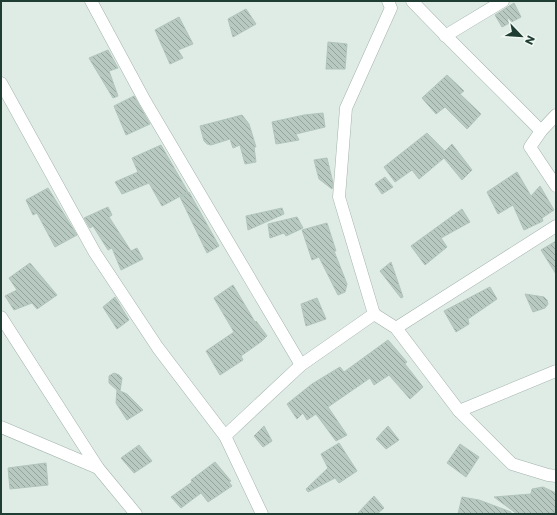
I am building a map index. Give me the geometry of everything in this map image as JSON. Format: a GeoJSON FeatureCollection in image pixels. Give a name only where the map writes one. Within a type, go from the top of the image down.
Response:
{"type":"FeatureCollection","features":[{"type":"Feature","properties":{"kind":"street"},"geometry":{"type":"LineString","coordinates":[[91,1],[145,101],[302,365]]}},
{"type":"Feature","properties":{"kind":"street"},"geometry":{"type":"LineString","coordinates":[[412,1],[445,36],[541,131]]}},
{"type":"Feature","properties":{"kind":"street"},"geometry":{"type":"LineString","coordinates":[[445,36],[503,1]]}},
{"type":"Feature","properties":{"kind":"street"},"geometry":{"type":"LineString","coordinates":[[393,3],[346,108],[339,198],[374,314],[396,328],[459,411],[512,464],[556,476]]}},
{"type":"Feature","properties":{"kind":"street"},"geometry":{"type":"LineString","coordinates":[[1,83],[95,253],[158,348],[225,436],[262,514]]}},
{"type":"Feature","properties":{"kind":"street"},"geometry":{"type":"LineString","coordinates":[[556,115],[541,131],[530,147],[556,186]]}},
{"type":"Feature","properties":{"kind":"street"},"geometry":{"type":"LineString","coordinates":[[396,328],[556,226]]}},
{"type":"Feature","properties":{"kind":"street"},"geometry":{"type":"LineString","coordinates":[[225,436],[302,365],[374,314]]}},
{"type":"Feature","properties":{"kind":"street"},"geometry":{"type":"LineString","coordinates":[[1,318],[98,468],[136,514]]}},
{"type":"Feature","properties":{"kind":"street"},"geometry":{"type":"LineString","coordinates":[[459,411],[556,371]]}},
{"type":"Feature","properties":{"kind":"street"},"geometry":{"type":"LineString","coordinates":[[1,427],[98,468]]}},
{"type":"Feature","properties":{"kind":"building"},"geometry":{"type":"Polygon","coordinates":[[[514,3],[521,17],[502,27],[495,15],[514,3]]]}},
{"type":"Feature","properties":{"kind":"building"},"geometry":{"type":"Polygon","coordinates":[[[246,9],[256,24],[233,37],[228,19],[246,9]]]}},
{"type":"Feature","properties":{"kind":"building"},"geometry":{"type":"Polygon","coordinates":[[[179,17],[193,44],[178,50],[183,58],[170,64],[155,30],[179,17]]]}},
{"type":"Feature","properties":{"kind":"building"},"geometry":{"type":"Polygon","coordinates":[[[328,42],[347,44],[345,69],[326,69],[328,42]]]}},
{"type":"Feature","properties":{"kind":"building"},"geometry":{"type":"Polygon","coordinates":[[[108,50],[118,68],[109,71],[118,96],[113,98],[89,58],[108,50]]]}},
{"type":"Feature","properties":{"kind":"building"},"geometry":{"type":"Polygon","coordinates":[[[447,75],[464,91],[460,94],[481,114],[467,129],[445,107],[436,114],[422,98],[447,75]]]}},
{"type":"Feature","properties":{"kind":"building"},"geometry":{"type":"Polygon","coordinates":[[[134,96],[150,124],[126,135],[114,106],[134,96]]]}},
{"type":"Feature","properties":{"kind":"building"},"geometry":{"type":"Polygon","coordinates":[[[323,113],[325,127],[296,134],[299,140],[276,144],[272,122],[304,115],[323,113]]]}},
{"type":"Feature","properties":{"kind":"building"},"geometry":{"type":"Polygon","coordinates":[[[242,115],[249,124],[256,147],[254,147],[256,162],[245,164],[240,145],[233,148],[230,139],[211,145],[207,144],[204,141],[200,126],[242,115]]]}},
{"type":"Feature","properties":{"kind":"building"},"geometry":{"type":"Polygon","coordinates":[[[427,133],[445,151],[452,144],[472,170],[462,180],[444,158],[419,179],[412,170],[395,182],[384,167],[427,133]]]}},
{"type":"Feature","properties":{"kind":"building"},"geometry":{"type":"Polygon","coordinates":[[[161,145],[188,192],[162,206],[149,183],[122,194],[115,182],[138,172],[132,158],[161,145]]]}},
{"type":"Feature","properties":{"kind":"building"},"geometry":{"type":"Polygon","coordinates":[[[327,158],[333,183],[332,189],[319,179],[314,160],[327,158]]]}},
{"type":"Feature","properties":{"kind":"building"},"geometry":{"type":"Polygon","coordinates":[[[517,172],[531,196],[540,186],[554,210],[542,218],[543,221],[524,230],[513,205],[498,214],[487,192],[517,172]]]}},
{"type":"Feature","properties":{"kind":"building"},"geometry":{"type":"Polygon","coordinates":[[[385,177],[393,187],[382,194],[375,184],[385,177]]]}},
{"type":"Feature","properties":{"kind":"building"},"geometry":{"type":"Polygon","coordinates":[[[48,188],[77,235],[55,247],[37,213],[33,215],[26,200],[48,188]]]}},
{"type":"Feature","properties":{"kind":"building"},"geometry":{"type":"Polygon","coordinates":[[[189,192],[219,246],[207,253],[180,197],[189,192]]]}},
{"type":"Feature","properties":{"kind":"building"},"geometry":{"type":"Polygon","coordinates":[[[108,207],[112,215],[109,217],[131,251],[137,248],[143,259],[121,270],[112,248],[108,250],[93,226],[90,228],[84,218],[108,207]]]}},
{"type":"Feature","properties":{"kind":"building"},"geometry":{"type":"Polygon","coordinates":[[[282,208],[284,214],[248,230],[246,216],[282,208]]]}},
{"type":"Feature","properties":{"kind":"building"},"geometry":{"type":"Polygon","coordinates":[[[462,209],[470,222],[441,238],[447,247],[425,265],[411,246],[462,209]]]}},
{"type":"Feature","properties":{"kind":"building"},"geometry":{"type":"Polygon","coordinates":[[[297,217],[303,228],[286,236],[284,233],[270,238],[268,224],[297,217]]]}},
{"type":"Feature","properties":{"kind":"building"},"geometry":{"type":"Polygon","coordinates":[[[327,223],[336,251],[334,251],[347,284],[345,292],[338,295],[319,257],[312,260],[302,230],[327,223]]]}},
{"type":"Feature","properties":{"kind":"building"},"geometry":{"type":"Polygon","coordinates":[[[556,241],[556,274],[541,250],[556,241]]]}},
{"type":"Feature","properties":{"kind":"building"},"geometry":{"type":"Polygon","coordinates":[[[391,262],[403,297],[401,298],[380,271],[391,262]]]}},
{"type":"Feature","properties":{"kind":"building"},"geometry":{"type":"Polygon","coordinates":[[[30,263],[57,295],[37,309],[32,303],[14,310],[5,296],[17,290],[9,278],[30,263]]]}},
{"type":"Feature","properties":{"kind":"building"},"geometry":{"type":"Polygon","coordinates":[[[233,285],[255,322],[256,321],[267,336],[241,356],[243,360],[220,375],[206,351],[234,332],[214,298],[233,285]]]}},
{"type":"Feature","properties":{"kind":"building"},"geometry":{"type":"Polygon","coordinates":[[[490,287],[497,299],[468,319],[469,324],[456,332],[444,311],[490,287]]]}},
{"type":"Feature","properties":{"kind":"building"},"geometry":{"type":"Polygon","coordinates":[[[525,294],[544,297],[548,304],[545,308],[533,312],[525,294]]]}},
{"type":"Feature","properties":{"kind":"building"},"geometry":{"type":"Polygon","coordinates":[[[115,297],[129,320],[117,329],[103,307],[115,297]]]}},
{"type":"Feature","properties":{"kind":"building"},"geometry":{"type":"Polygon","coordinates":[[[317,298],[326,319],[306,326],[301,304],[317,298]]]}},
{"type":"Feature","properties":{"kind":"building"},"geometry":{"type":"Polygon","coordinates":[[[388,340],[407,362],[405,364],[423,387],[410,399],[389,375],[374,385],[370,378],[328,407],[347,435],[336,441],[316,414],[307,420],[303,413],[297,419],[287,404],[312,384],[340,367],[344,372],[388,340]]]}},
{"type":"Feature","properties":{"kind":"building"},"geometry":{"type":"Polygon","coordinates":[[[114,373],[122,378],[120,391],[127,394],[143,410],[127,420],[116,403],[117,390],[109,383],[109,376],[114,373]]]}},
{"type":"Feature","properties":{"kind":"building"},"geometry":{"type":"Polygon","coordinates":[[[264,426],[272,441],[263,447],[254,436],[264,426]]]}},
{"type":"Feature","properties":{"kind":"building"},"geometry":{"type":"Polygon","coordinates":[[[388,426],[399,440],[386,449],[376,439],[388,426]]]}},
{"type":"Feature","properties":{"kind":"building"},"geometry":{"type":"Polygon","coordinates":[[[339,443],[357,471],[339,483],[335,478],[308,492],[306,489],[328,468],[321,454],[339,443]]]}},
{"type":"Feature","properties":{"kind":"building"},"geometry":{"type":"Polygon","coordinates":[[[460,444],[479,457],[466,477],[447,463],[460,444]]]}},
{"type":"Feature","properties":{"kind":"building"},"geometry":{"type":"Polygon","coordinates":[[[139,445],[152,461],[134,473],[121,458],[139,445]]]}},
{"type":"Feature","properties":{"kind":"building"},"geometry":{"type":"Polygon","coordinates":[[[215,462],[231,481],[229,482],[232,486],[208,502],[201,493],[181,508],[171,497],[192,482],[191,480],[215,462]]]}},
{"type":"Feature","properties":{"kind":"building"},"geometry":{"type":"Polygon","coordinates":[[[46,463],[48,485],[10,489],[8,468],[46,463]]]}},
{"type":"Feature","properties":{"kind":"building"},"geometry":{"type":"Polygon","coordinates":[[[543,487],[556,493],[555,514],[517,514],[494,497],[531,494],[532,489],[543,487]]]}},
{"type":"Feature","properties":{"kind":"building"},"geometry":{"type":"Polygon","coordinates":[[[374,496],[384,508],[377,514],[357,514],[374,496]]]}},
{"type":"Feature","properties":{"kind":"building"},"geometry":{"type":"Polygon","coordinates":[[[462,497],[479,500],[511,512],[511,514],[458,514],[462,497]]]}}]}
